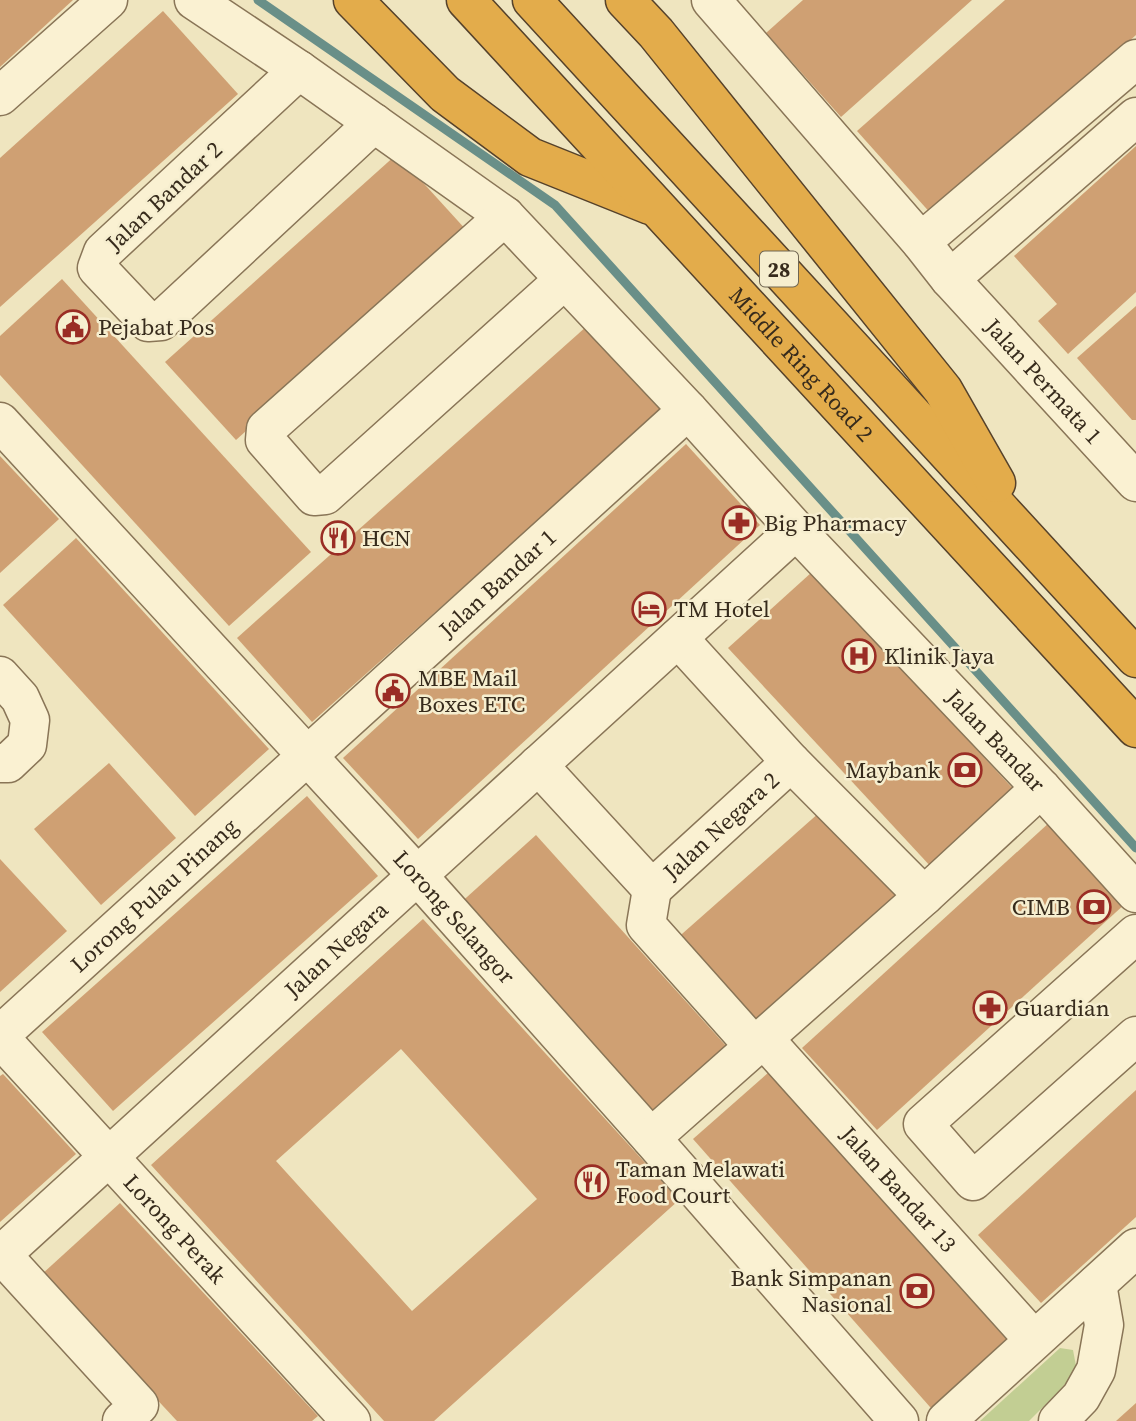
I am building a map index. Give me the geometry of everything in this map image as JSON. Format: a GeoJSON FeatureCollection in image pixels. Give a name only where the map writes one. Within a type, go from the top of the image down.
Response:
{"type":"FeatureCollection","features":[{"type":"Feature","properties":{"kind":"highway"},"geometry":{"type":"LineString","coordinates":[[334,0],[380,29]]}},
{"type":"Feature","properties":{"kind":"highway"},"geometry":{"type":"LineString","coordinates":[[353,0],[445,94],[530,157],[658,208]]}},
{"type":"Feature","properties":{"kind":"highway","name":"Middle Ring Road 2"},"geometry":{"type":"LineString","coordinates":[[466,0],[1136,728]]}},
{"type":"Feature","properties":{"kind":"highway","name":"Middle Ring Road 2"},"geometry":{"type":"LineString","coordinates":[[532,0],[1136,658]]}},
{"type":"Feature","properties":{"kind":"highway"},"geometry":{"type":"LineString","coordinates":[[625,0],[656,33],[943,390],[1027,539]]}},
{"type":"Feature","properties":{"kind":"street"},"geometry":{"type":"LineString","coordinates":[[0,96],[108,0]]}},
{"type":"Feature","properties":{"kind":"street","name":"Jalan Bandar"},"geometry":{"type":"LineString","coordinates":[[194,0],[299,70],[505,216],[1136,893]]}},
{"type":"Feature","properties":{"kind":"street","name":"Jalan Permata 1"},"geometry":{"type":"LineString","coordinates":[[712,1],[950,279],[1136,482]]}},
{"type":"Feature","properties":{"kind":"street"},"geometry":{"type":"LineString","coordinates":[[921,242],[1136,59]]}},
{"type":"Feature","properties":{"kind":"street","name":"Jalan Bandar 2"},"geometry":{"type":"LineString","coordinates":[[299,70],[103,252],[97,268],[148,322],[161,321],[374,123]]}},
{"type":"Feature","properties":{"kind":"street"},"geometry":{"type":"LineString","coordinates":[[950,279],[1136,117]]}},
{"type":"Feature","properties":{"kind":"street"},"geometry":{"type":"LineString","coordinates":[[505,216],[267,429],[265,440],[314,496],[325,495],[565,280]]}},
{"type":"Feature","properties":{"kind":"street","name":"Jalan Bandar 1"},"geometry":{"type":"LineString","coordinates":[[308,755],[688,410]]}},
{"type":"Feature","properties":{"kind":"street","name":"Lorong Selangor"},"geometry":{"type":"LineString","coordinates":[[0,422],[417,875],[899,1421]]}},
{"type":"Feature","properties":{"kind":"street","name":"Jalan Negara"},"geometry":{"type":"LineString","coordinates":[[1,1255],[796,530]]}},
{"type":"Feature","properties":{"kind":"street","name":"Jalan Negara 2"},"geometry":{"type":"LineString","coordinates":[[538,765],[652,889],[791,762],[678,638]]}},
{"type":"Feature","properties":{"kind":"street"},"geometry":{"type":"LineString","coordinates":[[0,676],[20,698],[30,720],[27,745],[8,763],[0,763]]}},
{"type":"Feature","properties":{"kind":"street","name":"Lorong Pulau Pinang"},"geometry":{"type":"LineString","coordinates":[[0,1036],[308,755]]}},
{"type":"Feature","properties":{"kind":"street"},"geometry":{"type":"LineString","coordinates":[[791,762],[924,895]]}},
{"type":"Feature","properties":{"kind":"street"},"geometry":{"type":"LineString","coordinates":[[651,1138],[1041,788]]}},
{"type":"Feature","properties":{"kind":"street","name":"Jalan Bandar 13"},"geometry":{"type":"LineString","coordinates":[[652,889],[646,925],[759,1042],[1034,1340]]}},
{"type":"Feature","properties":{"kind":"street"},"geometry":{"type":"LineString","coordinates":[[1136,934],[923,1124],[973,1181],[1136,1036]]}},
{"type":"Feature","properties":{"kind":"street","name":"Lorong Perak"},"geometry":{"type":"LineString","coordinates":[[0,1036],[345,1419]]}},
{"type":"Feature","properties":{"kind":"street"},"geometry":{"type":"LineString","coordinates":[[946,1421],[1135,1250]]}},
{"type":"Feature","properties":{"kind":"street"},"geometry":{"type":"LineString","coordinates":[[1,1255],[139,1416]]}},
{"type":"Feature","properties":{"kind":"street"},"geometry":{"type":"LineString","coordinates":[[1058,1421],[1081,1397],[1096,1370],[1104,1325],[1097,1284]]}},
{"type":"Feature","properties":{"kind":"green space"},"geometry":{"type":"Polygon","coordinates":[[[1060,1348],[1073,1350],[1077,1371],[1029,1421],[980,1421],[1060,1348]]]}},
{"type":"Feature","properties":{"kind":"building"},"geometry":{"type":"Polygon","coordinates":[[[0,0],[73,0],[0,67],[0,0]]]}},
{"type":"Feature","properties":{"kind":"building"},"geometry":{"type":"Polygon","coordinates":[[[803,0],[972,0],[841,117],[766,33],[803,0]]]}},
{"type":"Feature","properties":{"kind":"building"},"geometry":{"type":"Polygon","coordinates":[[[1005,0],[1136,0],[1136,35],[933,216],[857,131],[1005,0]]]}},
{"type":"Feature","properties":{"kind":"building"},"geometry":{"type":"Polygon","coordinates":[[[163,11],[238,94],[0,307],[0,158],[163,11]]]}},
{"type":"Feature","properties":{"kind":"building"},"geometry":{"type":"Polygon","coordinates":[[[1136,146],[1136,292],[1068,354],[1038,321],[1057,304],[1014,256],[1136,146]]]}},
{"type":"Feature","properties":{"kind":"building"},"geometry":{"type":"Polygon","coordinates":[[[397,154],[468,232],[236,440],[165,362],[397,154]]]}},
{"type":"Feature","properties":{"kind":"building"},"geometry":{"type":"Polygon","coordinates":[[[62,279],[311,552],[229,626],[0,375],[0,336],[62,279]]]}},
{"type":"Feature","properties":{"kind":"building"},"geometry":{"type":"Polygon","coordinates":[[[1136,306],[1136,420],[1132,420],[1077,358],[1136,306]]]}},
{"type":"Feature","properties":{"kind":"building"},"geometry":{"type":"Polygon","coordinates":[[[587,326],[662,410],[312,722],[237,638],[587,326]]]}},
{"type":"Feature","properties":{"kind":"building"},"geometry":{"type":"Polygon","coordinates":[[[686,444],[760,525],[418,839],[343,758],[686,444]]]}},
{"type":"Feature","properties":{"kind":"building"},"geometry":{"type":"Polygon","coordinates":[[[0,456],[59,519],[0,573],[0,456]]]}},
{"type":"Feature","properties":{"kind":"building"},"geometry":{"type":"Polygon","coordinates":[[[76,538],[269,749],[195,816],[3,605],[76,538]]]}},
{"type":"Feature","properties":{"kind":"building"},"geometry":{"type":"Polygon","coordinates":[[[812,572],[1016,792],[933,869],[728,648],[812,572]]]}},
{"type":"Feature","properties":{"kind":"building"},"geometry":{"type":"Polygon","coordinates":[[[109,763],[176,838],[101,905],[34,829],[109,763]]]}},
{"type":"Feature","properties":{"kind":"building"},"geometry":{"type":"Polygon","coordinates":[[[307,796],[378,876],[113,1111],[42,1032],[307,796]]]}},
{"type":"Feature","properties":{"kind":"building"},"geometry":{"type":"Polygon","coordinates":[[[829,804],[906,891],[751,1028],[674,941],[829,804]]]}},
{"type":"Feature","properties":{"kind":"building"},"geometry":{"type":"Polygon","coordinates":[[[1051,821],[1126,903],[877,1130],[802,1048],[1051,821]]]}},
{"type":"Feature","properties":{"kind":"building"},"geometry":{"type":"Polygon","coordinates":[[[536,835],[727,1047],[647,1117],[457,906],[536,835]]]}},
{"type":"Feature","properties":{"kind":"building"},"geometry":{"type":"Polygon","coordinates":[[[0,859],[67,931],[0,992],[0,859]]]}},
{"type":"Feature","properties":{"kind":"building","name":"Taman Melawati Food Court"},"geometry":{"type":"Polygon","coordinates":[[[423,919],[679,1200],[434,1421],[384,1421],[151,1165],[423,919]],[[401,1049],[276,1161],[412,1311],[537,1199],[401,1049]]]}},
{"type":"Feature","properties":{"kind":"building"},"geometry":{"type":"Polygon","coordinates":[[[769,1072],[1015,1349],[938,1416],[693,1139],[769,1072]]]}},
{"type":"Feature","properties":{"kind":"building"},"geometry":{"type":"Polygon","coordinates":[[[3,1074],[76,1154],[0,1222],[0,1076],[3,1074]]]}},
{"type":"Feature","properties":{"kind":"building"},"geometry":{"type":"Polygon","coordinates":[[[1136,1090],[1136,1217],[1041,1303],[978,1235],[1136,1090]]]}},
{"type":"Feature","properties":{"kind":"building"},"geometry":{"type":"Polygon","coordinates":[[[120,1203],[318,1416],[312,1421],[177,1421],[41,1275],[120,1203]]]}},
{"type":"Feature","properties":{"kind":"building"},"geometry":{"type":"Polygon","coordinates":[[[1136,1403],[1136,1421],[1116,1421],[1136,1403]]]}},
{"type":"Feature","properties":{"kind":"waterway"},"geometry":{"type":"LineString","coordinates":[[258,0],[555,205],[1136,848]]}},
{"type":"Feature","properties":{"kind":"place","name":"Pejabat Pos"},"geometry":{"type":"Point","coordinates":[73,327]}},
{"type":"Feature","properties":{"kind":"place","name":"Big Pharmacy"},"geometry":{"type":"Point","coordinates":[739,523]}},
{"type":"Feature","properties":{"kind":"place","name":"HCN"},"geometry":{"type":"Point","coordinates":[338,538]}},
{"type":"Feature","properties":{"kind":"place","name":"TM Hotel"},"geometry":{"type":"Point","coordinates":[649,609]}},
{"type":"Feature","properties":{"kind":"place","name":"Klinik Jaya"},"geometry":{"type":"Point","coordinates":[859,656]}},
{"type":"Feature","properties":{"kind":"place","name":"MBE Mail Boxes ETC"},"geometry":{"type":"Point","coordinates":[393,691]}},
{"type":"Feature","properties":{"kind":"place","name":"Maybank"},"geometry":{"type":"Point","coordinates":[965,770]}},
{"type":"Feature","properties":{"kind":"place","name":"CIMB"},"geometry":{"type":"Point","coordinates":[1094,907]}},
{"type":"Feature","properties":{"kind":"place","name":"Guardian"},"geometry":{"type":"Point","coordinates":[990,1008]}},
{"type":"Feature","properties":{"kind":"place","name":"Taman Melawati Food Court"},"geometry":{"type":"Point","coordinates":[592,1182]}},
{"type":"Feature","properties":{"kind":"place","name":"Bank Simpanan Nasional"},"geometry":{"type":"Point","coordinates":[917,1291]}}]}
